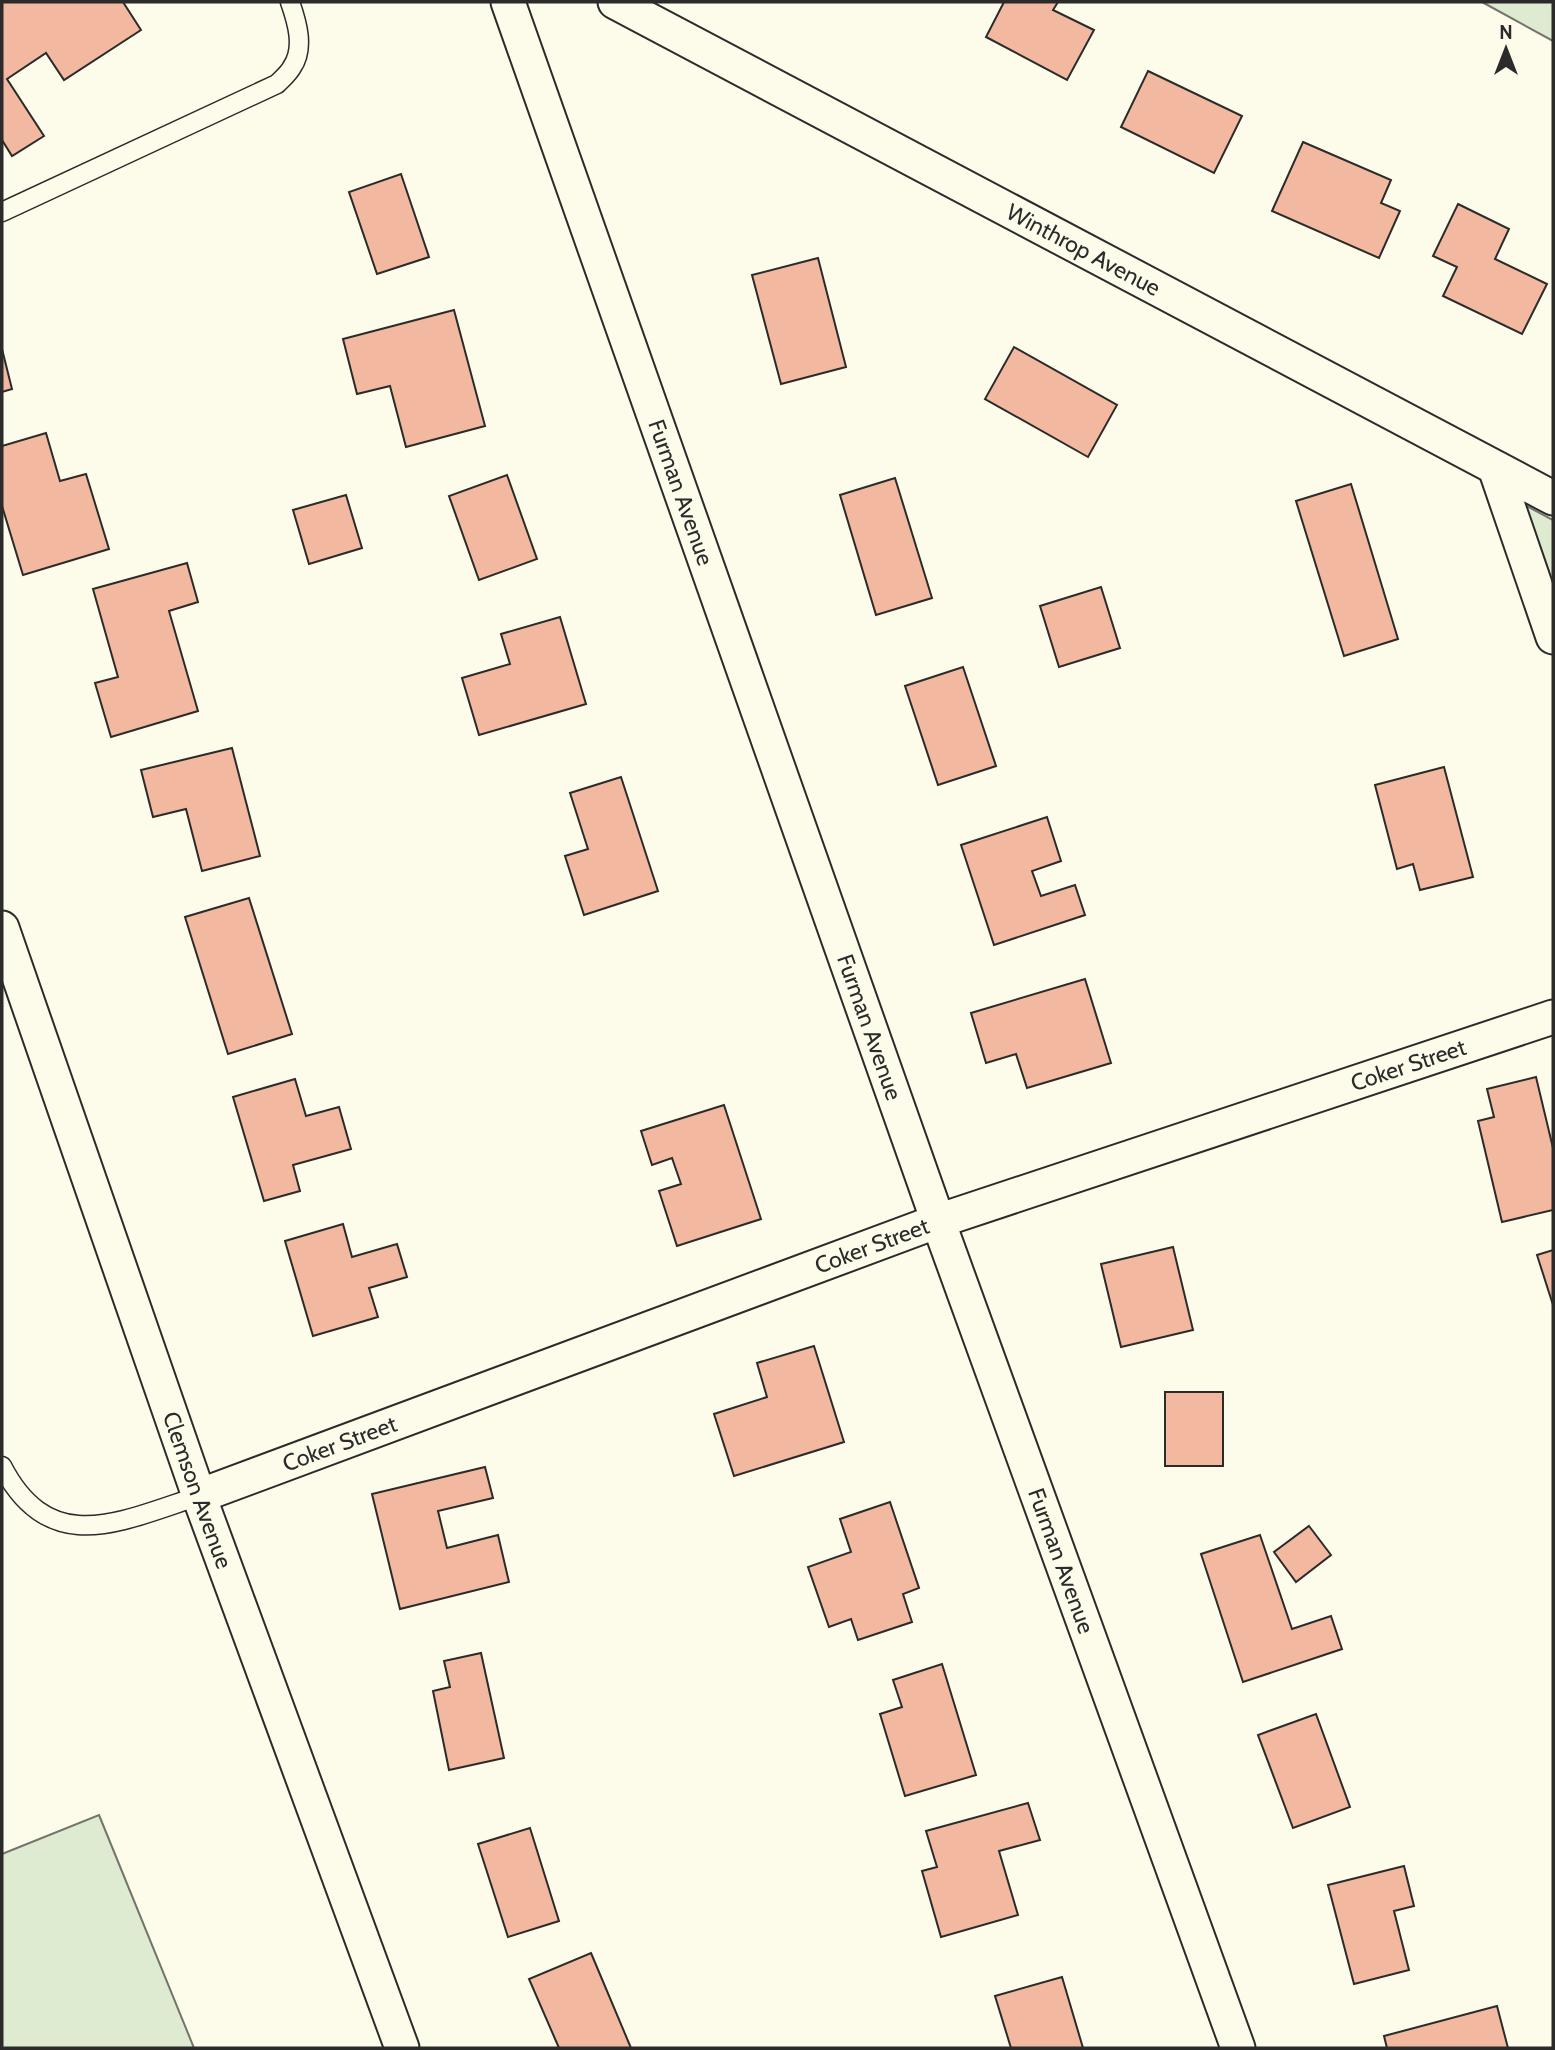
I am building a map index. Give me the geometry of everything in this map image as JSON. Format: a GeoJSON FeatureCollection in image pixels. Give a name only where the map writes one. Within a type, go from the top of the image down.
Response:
{"type":"FeatureCollection","features":[{"type":"Feature","properties":{"kind":"street","name":"Furman Avenue"},"geometry":{"type":"LineString","coordinates":[[508,2],[938,1221],[1238,2048]]}},
{"type":"Feature","properties":{"kind":"street","name":"Winthrop Avenue"},"geometry":{"type":"LineString","coordinates":[[615,2],[1553,498]]}},
{"type":"Feature","properties":{"kind":"street"},"geometry":{"type":"LineString","coordinates":[[1495,468],[1553,638]]}},
{"type":"Feature","properties":{"kind":"street","name":"Clemson Avenue"},"geometry":{"type":"LineString","coordinates":[[2,928],[198,1496],[402,2048]]}},
{"type":"Feature","properties":{"kind":"street","name":"Coker Street"},"geometry":{"type":"LineString","coordinates":[[198,1496],[938,1221],[1553,1017]]}},
{"type":"Feature","properties":{"kind":"lane"},"geometry":{"type":"LineString","coordinates":[[2,212],[277,84],[293,67],[298,49],[298,26],[290,2]]}},
{"type":"Feature","properties":{"kind":"lane"},"geometry":{"type":"LineString","coordinates":[[2,1466],[27,1504],[52,1520],[81,1526],[109,1525],[198,1496]]}},
{"type":"Feature","properties":{"kind":"green space"},"geometry":{"type":"Polygon","coordinates":[[[1482,2],[1553,2],[1553,41],[1482,2]]]}},
{"type":"Feature","properties":{"kind":"green space"},"geometry":{"type":"Polygon","coordinates":[[[1521,503],[1553,520],[1553,591],[1521,503]]]}},
{"type":"Feature","properties":{"kind":"green space"},"geometry":{"type":"Polygon","coordinates":[[[99,1815],[194,2048],[2,2048],[2,1854],[99,1815]]]}},
{"type":"Feature","properties":{"kind":"building"},"geometry":{"type":"Polygon","coordinates":[[[2,2],[123,2],[141,30],[64,80],[46,53],[7,79],[44,136],[12,156],[2,140],[2,2]]]}},
{"type":"Feature","properties":{"kind":"building"},"geometry":{"type":"Polygon","coordinates":[[[1004,2],[1058,2],[1053,10],[1094,30],[1067,80],[986,37],[1004,2]]]}},
{"type":"Feature","properties":{"kind":"building"},"geometry":{"type":"Polygon","coordinates":[[[1148,71],[1242,116],[1214,173],[1121,127],[1148,71]]]}},
{"type":"Feature","properties":{"kind":"building"},"geometry":{"type":"Polygon","coordinates":[[[1303,142],[1391,180],[1381,203],[1400,211],[1379,258],[1272,211],[1303,142]]]}},
{"type":"Feature","properties":{"kind":"building"},"geometry":{"type":"Polygon","coordinates":[[[401,174],[429,257],[377,274],[349,192],[401,174]]]}},
{"type":"Feature","properties":{"kind":"building"},"geometry":{"type":"Polygon","coordinates":[[[1458,204],[1509,229],[1495,259],[1547,284],[1522,334],[1443,296],[1457,267],[1433,256],[1458,204]]]}},
{"type":"Feature","properties":{"kind":"building"},"geometry":{"type":"Polygon","coordinates":[[[818,258],[846,367],[781,384],[752,275],[818,258]]]}},
{"type":"Feature","properties":{"kind":"building"},"geometry":{"type":"Polygon","coordinates":[[[454,310],[485,426],[406,447],[390,386],[357,394],[343,339],[454,310]]]}},
{"type":"Feature","properties":{"kind":"building"},"geometry":{"type":"Polygon","coordinates":[[[1014,347],[1117,405],[1088,457],[985,399],[1014,347]]]}},
{"type":"Feature","properties":{"kind":"building"},"geometry":{"type":"Polygon","coordinates":[[[2,349],[12,389],[2,392],[2,349]]]}},
{"type":"Feature","properties":{"kind":"building"},"geometry":{"type":"Polygon","coordinates":[[[46,433],[60,481],[86,474],[109,549],[23,575],[2,506],[2,446],[46,433]]]}},
{"type":"Feature","properties":{"kind":"building"},"geometry":{"type":"Polygon","coordinates":[[[507,475],[537,559],[479,580],[449,496],[507,475]]]}},
{"type":"Feature","properties":{"kind":"building"},"geometry":{"type":"Polygon","coordinates":[[[895,478],[932,598],[876,615],[840,495],[895,478]]]}},
{"type":"Feature","properties":{"kind":"building"},"geometry":{"type":"Polygon","coordinates":[[[1351,484],[1398,639],[1344,656],[1296,501],[1351,484]]]}},
{"type":"Feature","properties":{"kind":"building"},"geometry":{"type":"Polygon","coordinates":[[[346,495],[362,548],[309,564],[293,510],[346,495]]]}},
{"type":"Feature","properties":{"kind":"building"},"geometry":{"type":"Polygon","coordinates":[[[187,563],[198,602],[169,611],[198,711],[111,737],[95,683],[118,677],[93,589],[187,563]]]}},
{"type":"Feature","properties":{"kind":"building"},"geometry":{"type":"Polygon","coordinates":[[[1101,587],[1120,648],[1059,667],[1040,606],[1101,587]]]}},
{"type":"Feature","properties":{"kind":"building"},"geometry":{"type":"Polygon","coordinates":[[[560,617],[586,704],[479,735],[462,678],[510,664],[501,634],[560,617]]]}},
{"type":"Feature","properties":{"kind":"building"},"geometry":{"type":"Polygon","coordinates":[[[963,667],[996,766],[938,785],[905,686],[963,667]]]}},
{"type":"Feature","properties":{"kind":"building"},"geometry":{"type":"Polygon","coordinates":[[[232,748],[260,856],[202,871],[186,809],[153,817],[141,770],[232,748]]]}},
{"type":"Feature","properties":{"kind":"building"},"geometry":{"type":"Polygon","coordinates":[[[1444,767],[1473,877],[1420,890],[1413,864],[1397,869],[1375,785],[1444,767]]]}},
{"type":"Feature","properties":{"kind":"building"},"geometry":{"type":"Polygon","coordinates":[[[621,777],[658,891],[584,915],[565,856],[588,849],[570,793],[621,777]]]}},
{"type":"Feature","properties":{"kind":"building"},"geometry":{"type":"Polygon","coordinates":[[[1047,817],[1061,861],[1032,871],[1041,896],[1075,885],[1085,915],[994,945],[961,845],[1047,817]]]}},
{"type":"Feature","properties":{"kind":"building"},"geometry":{"type":"Polygon","coordinates":[[[249,898],[292,1034],[228,1054],[185,917],[249,898]]]}},
{"type":"Feature","properties":{"kind":"building"},"geometry":{"type":"Polygon","coordinates":[[[1085,979],[1111,1063],[1027,1088],[1016,1054],[986,1063],[971,1013],[1085,979]]]}},
{"type":"Feature","properties":{"kind":"building"},"geometry":{"type":"Polygon","coordinates":[[[1536,1077],[1553,1148],[1553,1210],[1502,1222],[1478,1121],[1494,1117],[1487,1089],[1536,1077]]]}},
{"type":"Feature","properties":{"kind":"building"},"geometry":{"type":"Polygon","coordinates":[[[295,1079],[306,1116],[339,1107],[351,1149],[293,1165],[300,1191],[264,1201],[233,1097],[295,1079]]]}},
{"type":"Feature","properties":{"kind":"building"},"geometry":{"type":"Polygon","coordinates":[[[724,1105],[761,1219],[677,1246],[659,1191],[681,1184],[672,1158],[652,1165],[641,1131],[724,1105]]]}},
{"type":"Feature","properties":{"kind":"building"},"geometry":{"type":"Polygon","coordinates":[[[343,1224],[352,1257],[397,1244],[407,1277],[369,1288],[378,1317],[313,1336],[285,1241],[343,1224]]]}},
{"type":"Feature","properties":{"kind":"building"},"geometry":{"type":"Polygon","coordinates":[[[1173,1247],[1193,1330],[1121,1347],[1101,1264],[1173,1247]]]}},
{"type":"Feature","properties":{"kind":"building"},"geometry":{"type":"Polygon","coordinates":[[[1553,1250],[1553,1305],[1537,1255],[1553,1250]]]}},
{"type":"Feature","properties":{"kind":"building"},"geometry":{"type":"Polygon","coordinates":[[[814,1346],[844,1442],[734,1476],[714,1414],[767,1397],[757,1363],[814,1346]]]}},
{"type":"Feature","properties":{"kind":"building"},"geometry":{"type":"Polygon","coordinates":[[[1165,1392],[1223,1392],[1223,1466],[1165,1466],[1165,1392]]]}},
{"type":"Feature","properties":{"kind":"building"},"geometry":{"type":"Polygon","coordinates":[[[485,1467],[493,1498],[438,1511],[447,1548],[498,1535],[509,1582],[400,1609],[372,1494],[485,1467]]]}},
{"type":"Feature","properties":{"kind":"building"},"geometry":{"type":"Polygon","coordinates":[[[890,1502],[919,1588],[903,1594],[912,1622],[858,1640],[851,1619],[829,1627],[808,1567],[851,1552],[840,1519],[890,1502]]]}},
{"type":"Feature","properties":{"kind":"building"},"geometry":{"type":"Polygon","coordinates":[[[1309,1526],[1331,1555],[1296,1582],[1274,1552],[1309,1526]]]}},
{"type":"Feature","properties":{"kind":"building"},"geometry":{"type":"Polygon","coordinates":[[[1260,1535],[1292,1629],[1331,1616],[1342,1649],[1243,1682],[1201,1554],[1260,1535]]]}},
{"type":"Feature","properties":{"kind":"building"},"geometry":{"type":"Polygon","coordinates":[[[481,1653],[504,1758],[449,1770],[433,1691],[450,1687],[444,1661],[481,1653]]]}},
{"type":"Feature","properties":{"kind":"building"},"geometry":{"type":"Polygon","coordinates":[[[942,1664],[976,1775],[905,1796],[880,1714],[902,1707],[893,1680],[942,1664]]]}},
{"type":"Feature","properties":{"kind":"building"},"geometry":{"type":"Polygon","coordinates":[[[1316,1714],[1350,1807],[1293,1828],[1258,1735],[1316,1714]]]}},
{"type":"Feature","properties":{"kind":"building"},"geometry":{"type":"Polygon","coordinates":[[[1028,1803],[1040,1840],[999,1851],[1018,1915],[941,1937],[922,1871],[937,1867],[926,1831],[1028,1803]]]}},
{"type":"Feature","properties":{"kind":"building"},"geometry":{"type":"Polygon","coordinates":[[[530,1828],[559,1921],[508,1937],[478,1844],[530,1828]]]}},
{"type":"Feature","properties":{"kind":"building"},"geometry":{"type":"Polygon","coordinates":[[[1404,1866],[1414,1906],[1394,1911],[1409,1970],[1354,1984],[1328,1885],[1404,1866]]]}},
{"type":"Feature","properties":{"kind":"building"},"geometry":{"type":"Polygon","coordinates":[[[591,1953],[631,2048],[559,2048],[529,1979],[591,1953]]]}},
{"type":"Feature","properties":{"kind":"building"},"geometry":{"type":"Polygon","coordinates":[[[1062,1977],[1083,2048],[1011,2048],[995,1996],[1062,1977]]]}},
{"type":"Feature","properties":{"kind":"building"},"geometry":{"type":"Polygon","coordinates":[[[1497,2006],[1508,2048],[1387,2048],[1384,2036],[1497,2006]]]}}]}
